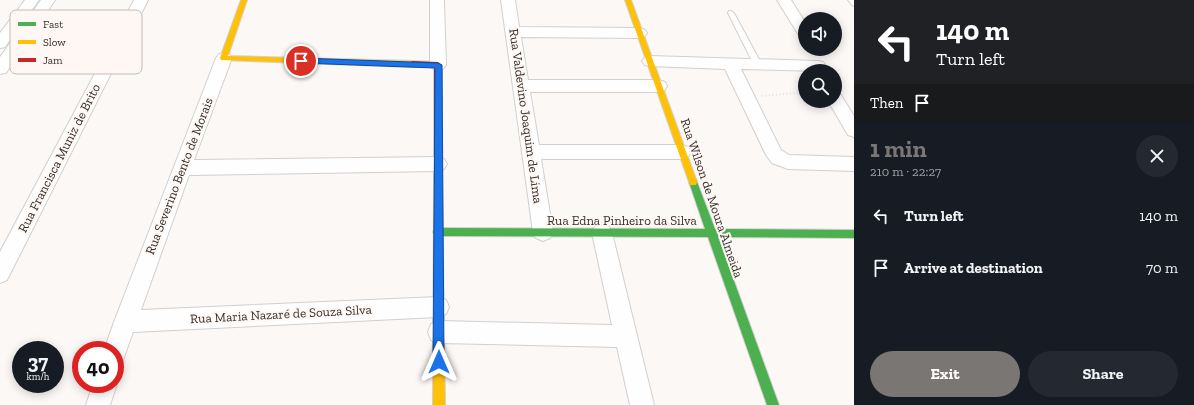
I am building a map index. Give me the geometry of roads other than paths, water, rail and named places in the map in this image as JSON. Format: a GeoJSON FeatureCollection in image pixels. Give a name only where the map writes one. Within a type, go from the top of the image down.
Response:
{"type":"FeatureCollection","features":[{"type":"Feature","properties":{"kind":"street"},"geometry":{"type":"LineString","coordinates":[[25,10],[32,0]]}},
{"type":"Feature","properties":{"kind":"street"},"geometry":{"type":"LineString","coordinates":[[41,10],[48,0]]}},
{"type":"Feature","properties":{"kind":"street","name":"Rua Francisca Muniz de Brito"},"geometry":{"type":"LineString","coordinates":[[136,10],[141,0]]}},
{"type":"Feature","properties":{"kind":"street","name":"Rua Severino Bento de Morais"},"geometry":{"type":"LineString","coordinates":[[119,341],[224,58],[244,0]]}},
{"type":"Feature","properties":{"kind":"street"},"geometry":{"type":"LineString","coordinates":[[437,0],[439,405]]}},
{"type":"Feature","properties":{"kind":"street","name":"Rua Valdevino Joaquim de Lima"},"geometry":{"type":"LineString","coordinates":[[508,0],[543,232]]}},
{"type":"Feature","properties":{"kind":"street","name":"Rua Wilson de Moura Almeida"},"geometry":{"type":"LineString","coordinates":[[628,0],[710,233],[773,405]]}},
{"type":"Feature","properties":{"kind":"street"},"geometry":{"type":"LineString","coordinates":[[784,0],[798,23]]}},
{"type":"Feature","properties":{"kind":"street"},"geometry":{"type":"LineString","coordinates":[[0,43],[10,30]]}},
{"type":"Feature","properties":{"kind":"street"},"geometry":{"type":"LineString","coordinates":[[514,32],[640,32]]}},
{"type":"Feature","properties":{"kind":"street"},"geometry":{"type":"LineString","coordinates":[[0,69],[10,55]]}},
{"type":"Feature","properties":{"kind":"street"},"geometry":{"type":"LineString","coordinates":[[224,58],[438,65]]}},
{"type":"Feature","properties":{"kind":"street"},"geometry":{"type":"LineString","coordinates":[[650,61],[817,63]]}},
{"type":"Feature","properties":{"kind":"street"},"geometry":{"type":"LineString","coordinates":[[730,62],[775,155],[778,158],[788,162],[798,163],[854,164]]}},
{"type":"Feature","properties":{"kind":"street","name":"Rua Francisca Muniz de Brito"},"geometry":{"type":"LineString","coordinates":[[0,273],[103,74]]}},
{"type":"Feature","properties":{"kind":"street"},"geometry":{"type":"LineString","coordinates":[[522,86],[659,86]]}},
{"type":"Feature","properties":{"kind":"street"},"geometry":{"type":"LineString","coordinates":[[841,108],[854,130]]}},
{"type":"Feature","properties":{"kind":"street"},"geometry":{"type":"LineString","coordinates":[[532,152],[682,152]]}},
{"type":"Feature","properties":{"kind":"street"},"geometry":{"type":"LineString","coordinates":[[182,168],[438,164]]}},
{"type":"Feature","properties":{"kind":"street","name":"Rua Edna Pinheiro da Silva"},"geometry":{"type":"LineString","coordinates":[[438,232],[854,234]]}},
{"type":"Feature","properties":{"kind":"street"},"geometry":{"type":"LineString","coordinates":[[602,233],[642,405]]}},
{"type":"Feature","properties":{"kind":"street","name":"Rua Maria Nazaré de Souza Silva"},"geometry":{"type":"LineString","coordinates":[[125,322],[438,307]]}},
{"type":"Feature","properties":{"kind":"street"},"geometry":{"type":"LineString","coordinates":[[439,332],[626,336]]}},
{"type":"Feature","properties":{"kind":"street"},"geometry":{"type":"LineString","coordinates":[[98,405],[101,393]]}},
{"type":"Feature","properties":{"kind":"lane"},"geometry":{"type":"LineString","coordinates":[[851,0],[854,4]]}},
{"type":"Feature","properties":{"kind":"lane"},"geometry":{"type":"LineString","coordinates":[[731,13],[758,63]]}}]}
